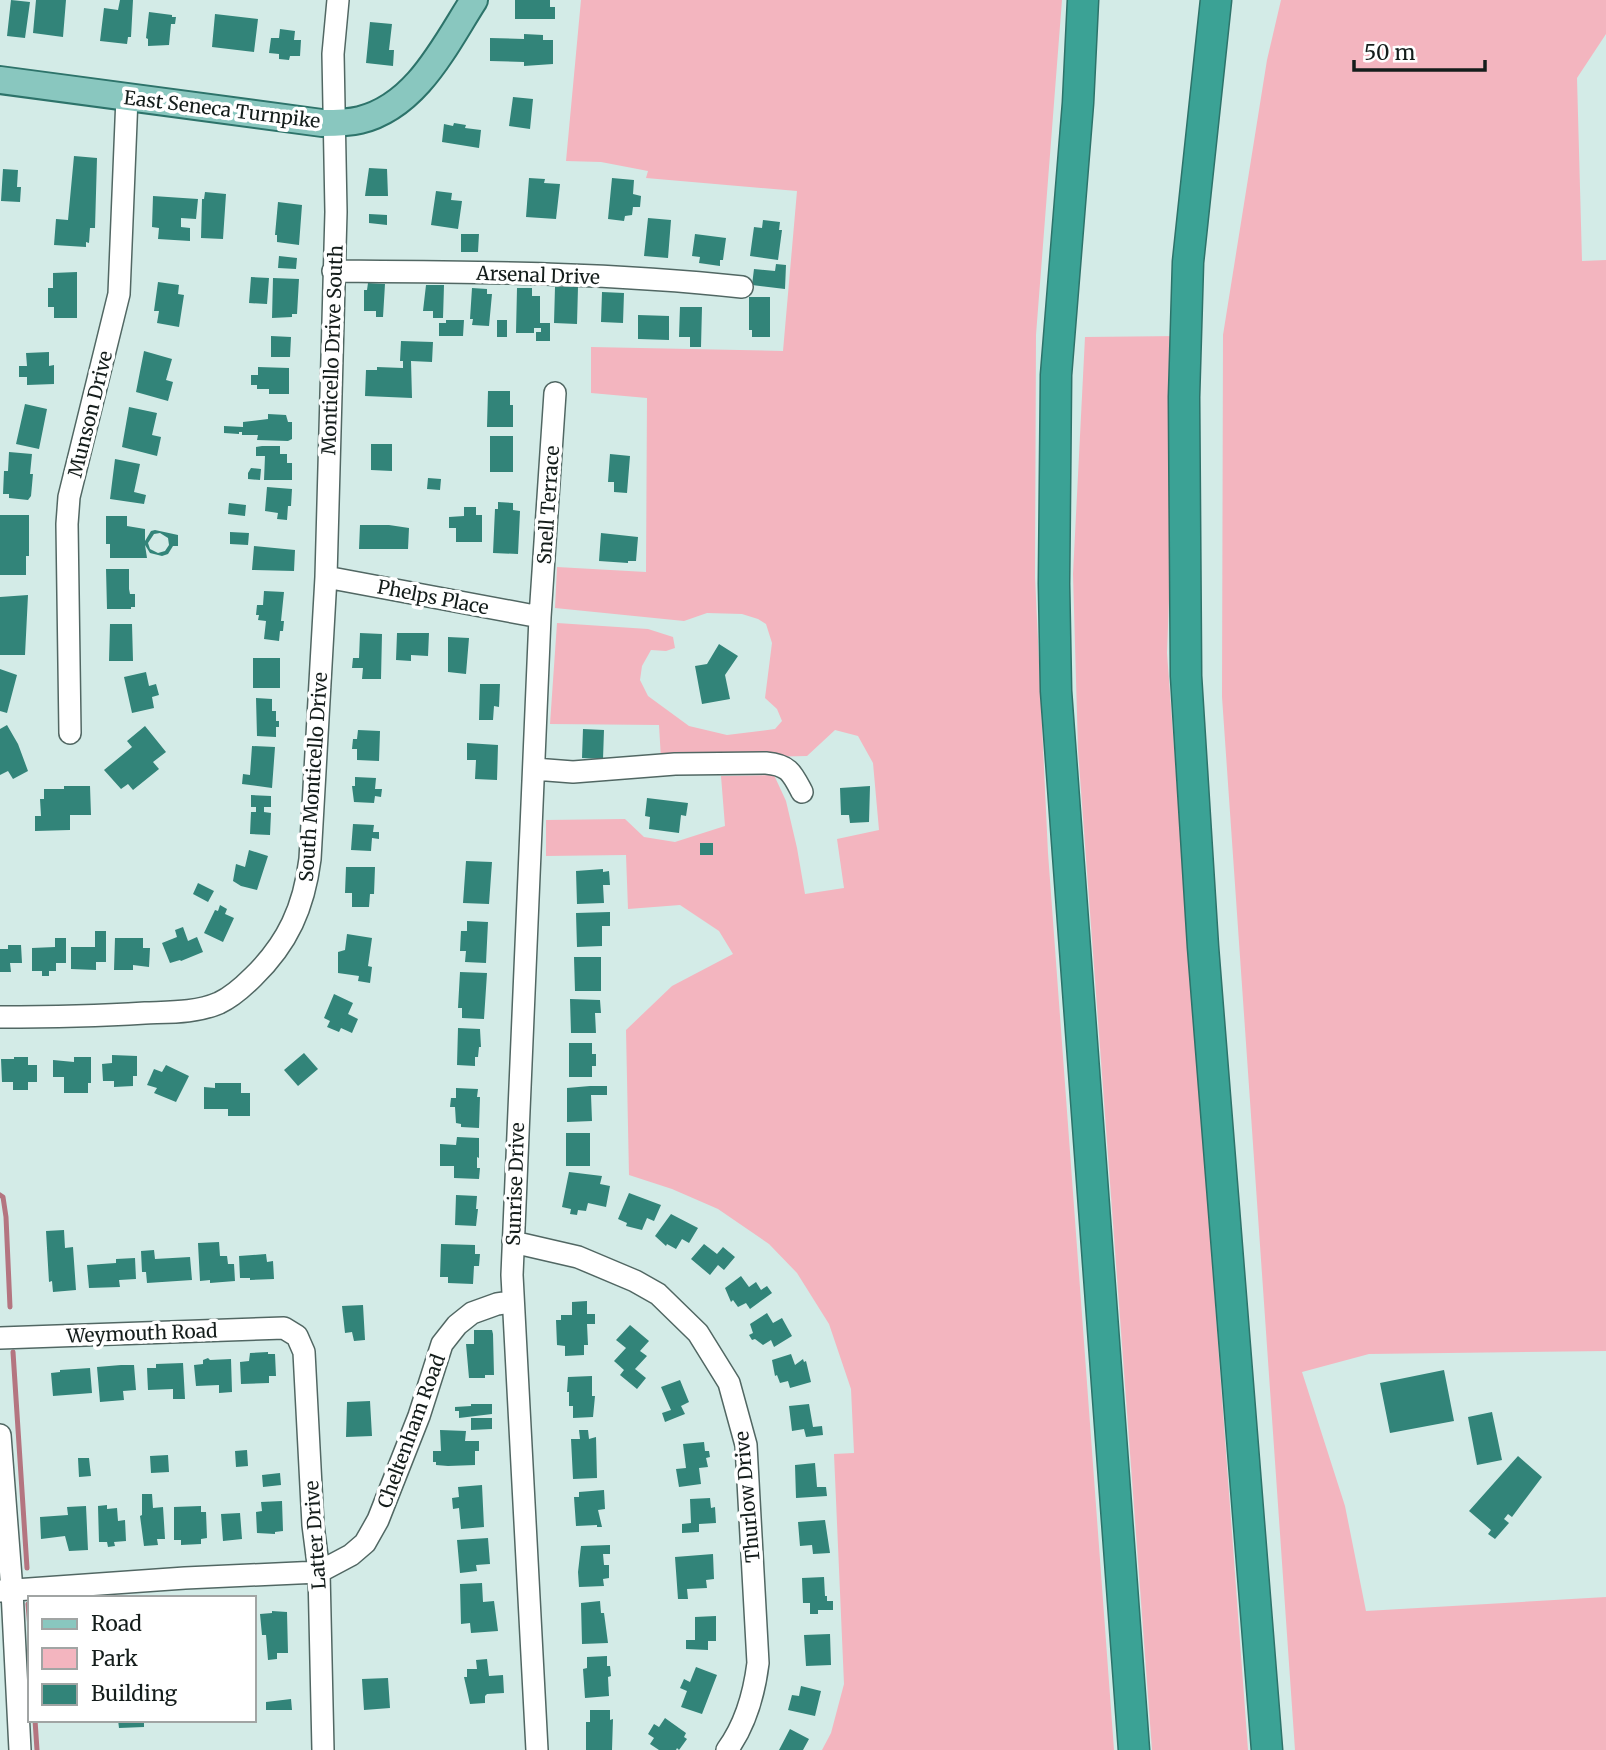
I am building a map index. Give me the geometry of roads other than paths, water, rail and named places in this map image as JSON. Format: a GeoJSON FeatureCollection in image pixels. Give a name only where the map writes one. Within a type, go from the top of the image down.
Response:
{"type":"FeatureCollection","features":[{"type":"Feature","properties":{"kind":"highway"},"geometry":{"type":"LineString","coordinates":[[1083,0],[1078,103],[1056,375],[1056,691],[1134,1750]]}},
{"type":"Feature","properties":{"kind":"highway"},"geometry":{"type":"LineString","coordinates":[[1216,0],[1188,262],[1184,397],[1186,676],[1203,947],[1267,1750]]}},
{"type":"Feature","properties":{"kind":"main road","name":"East Seneca Turnpike"},"geometry":{"type":"LineString","coordinates":[[0,80],[334,123],[360,120],[405,97],[435,62],[474,0]]}},
{"type":"Feature","properties":{"kind":"street","name":"Monticello Drive South"},"geometry":{"type":"LineString","coordinates":[[326,577],[336,212],[333,54],[338,0]]}},
{"type":"Feature","properties":{"kind":"street","name":"Munson Drive"},"geometry":{"type":"LineString","coordinates":[[70,733],[68,511],[80,445],[120,295],[127,97]]}},
{"type":"Feature","properties":{"kind":"street","name":"Arsenal Drive"},"geometry":{"type":"LineString","coordinates":[[333,271],[670,279],[742,288]]}},
{"type":"Feature","properties":{"kind":"street","name":"Snell Terrace"},"geometry":{"type":"LineString","coordinates":[[540,618],[555,393]]}},
{"type":"Feature","properties":{"kind":"street","name":"Phelps Place"},"geometry":{"type":"LineString","coordinates":[[326,577],[540,618]]}},
{"type":"Feature","properties":{"kind":"street","name":"South Monticello Drive"},"geometry":{"type":"LineString","coordinates":[[0,1017],[189,1011],[218,1003],[239,990],[286,939],[298,915],[307,884],[310,859],[326,577]]}},
{"type":"Feature","properties":{"kind":"street","name":"Sunrise Drive"},"geometry":{"type":"LineString","coordinates":[[537,1750],[512,1302],[514,1191],[540,618]]}},
{"type":"Feature","properties":{"kind":"street"},"geometry":{"type":"LineString","coordinates":[[534,769],[573,772],[675,764],[779,764],[787,768],[802,792]]}},
{"type":"Feature","properties":{"kind":"street","name":"Thurlow Drive"},"geometry":{"type":"LineString","coordinates":[[513,1242],[578,1257],[635,1281],[658,1294],[698,1333],[729,1383],[746,1445],[758,1663],[754,1694],[738,1735],[727,1750]]}},
{"type":"Feature","properties":{"kind":"street","name":"Cheltenham Road"},"geometry":{"type":"LineString","coordinates":[[319,1573],[365,1543],[378,1520],[419,1416],[442,1345],[457,1325],[472,1313],[512,1302]]}},
{"type":"Feature","properties":{"kind":"street","name":"Latter Drive"},"geometry":{"type":"LineString","coordinates":[[284,1328],[297,1336],[304,1352],[313,1525],[319,1573],[323,1750]]}},
{"type":"Feature","properties":{"kind":"street","name":"Weymouth Road"},"geometry":{"type":"LineString","coordinates":[[0,1338],[284,1328]]}},
{"type":"Feature","properties":{"kind":"street"},"geometry":{"type":"LineString","coordinates":[[0,1435],[6,1591],[20,1750]]}},
{"type":"Feature","properties":{"kind":"street"},"geometry":{"type":"LineString","coordinates":[[6,1591],[185,1578],[319,1573]]}},
{"type":"Feature","properties":{"kind":"waterway"},"geometry":{"type":"LineString","coordinates":[[0,1195],[3,1197],[6,1217],[10,1307]]}},
{"type":"Feature","properties":{"kind":"waterway"},"geometry":{"type":"LineString","coordinates":[[13,1352],[27,1568]]}},
{"type":"Feature","properties":{"kind":"waterway"},"geometry":{"type":"LineString","coordinates":[[35,1722],[37,1750]]}}]}
